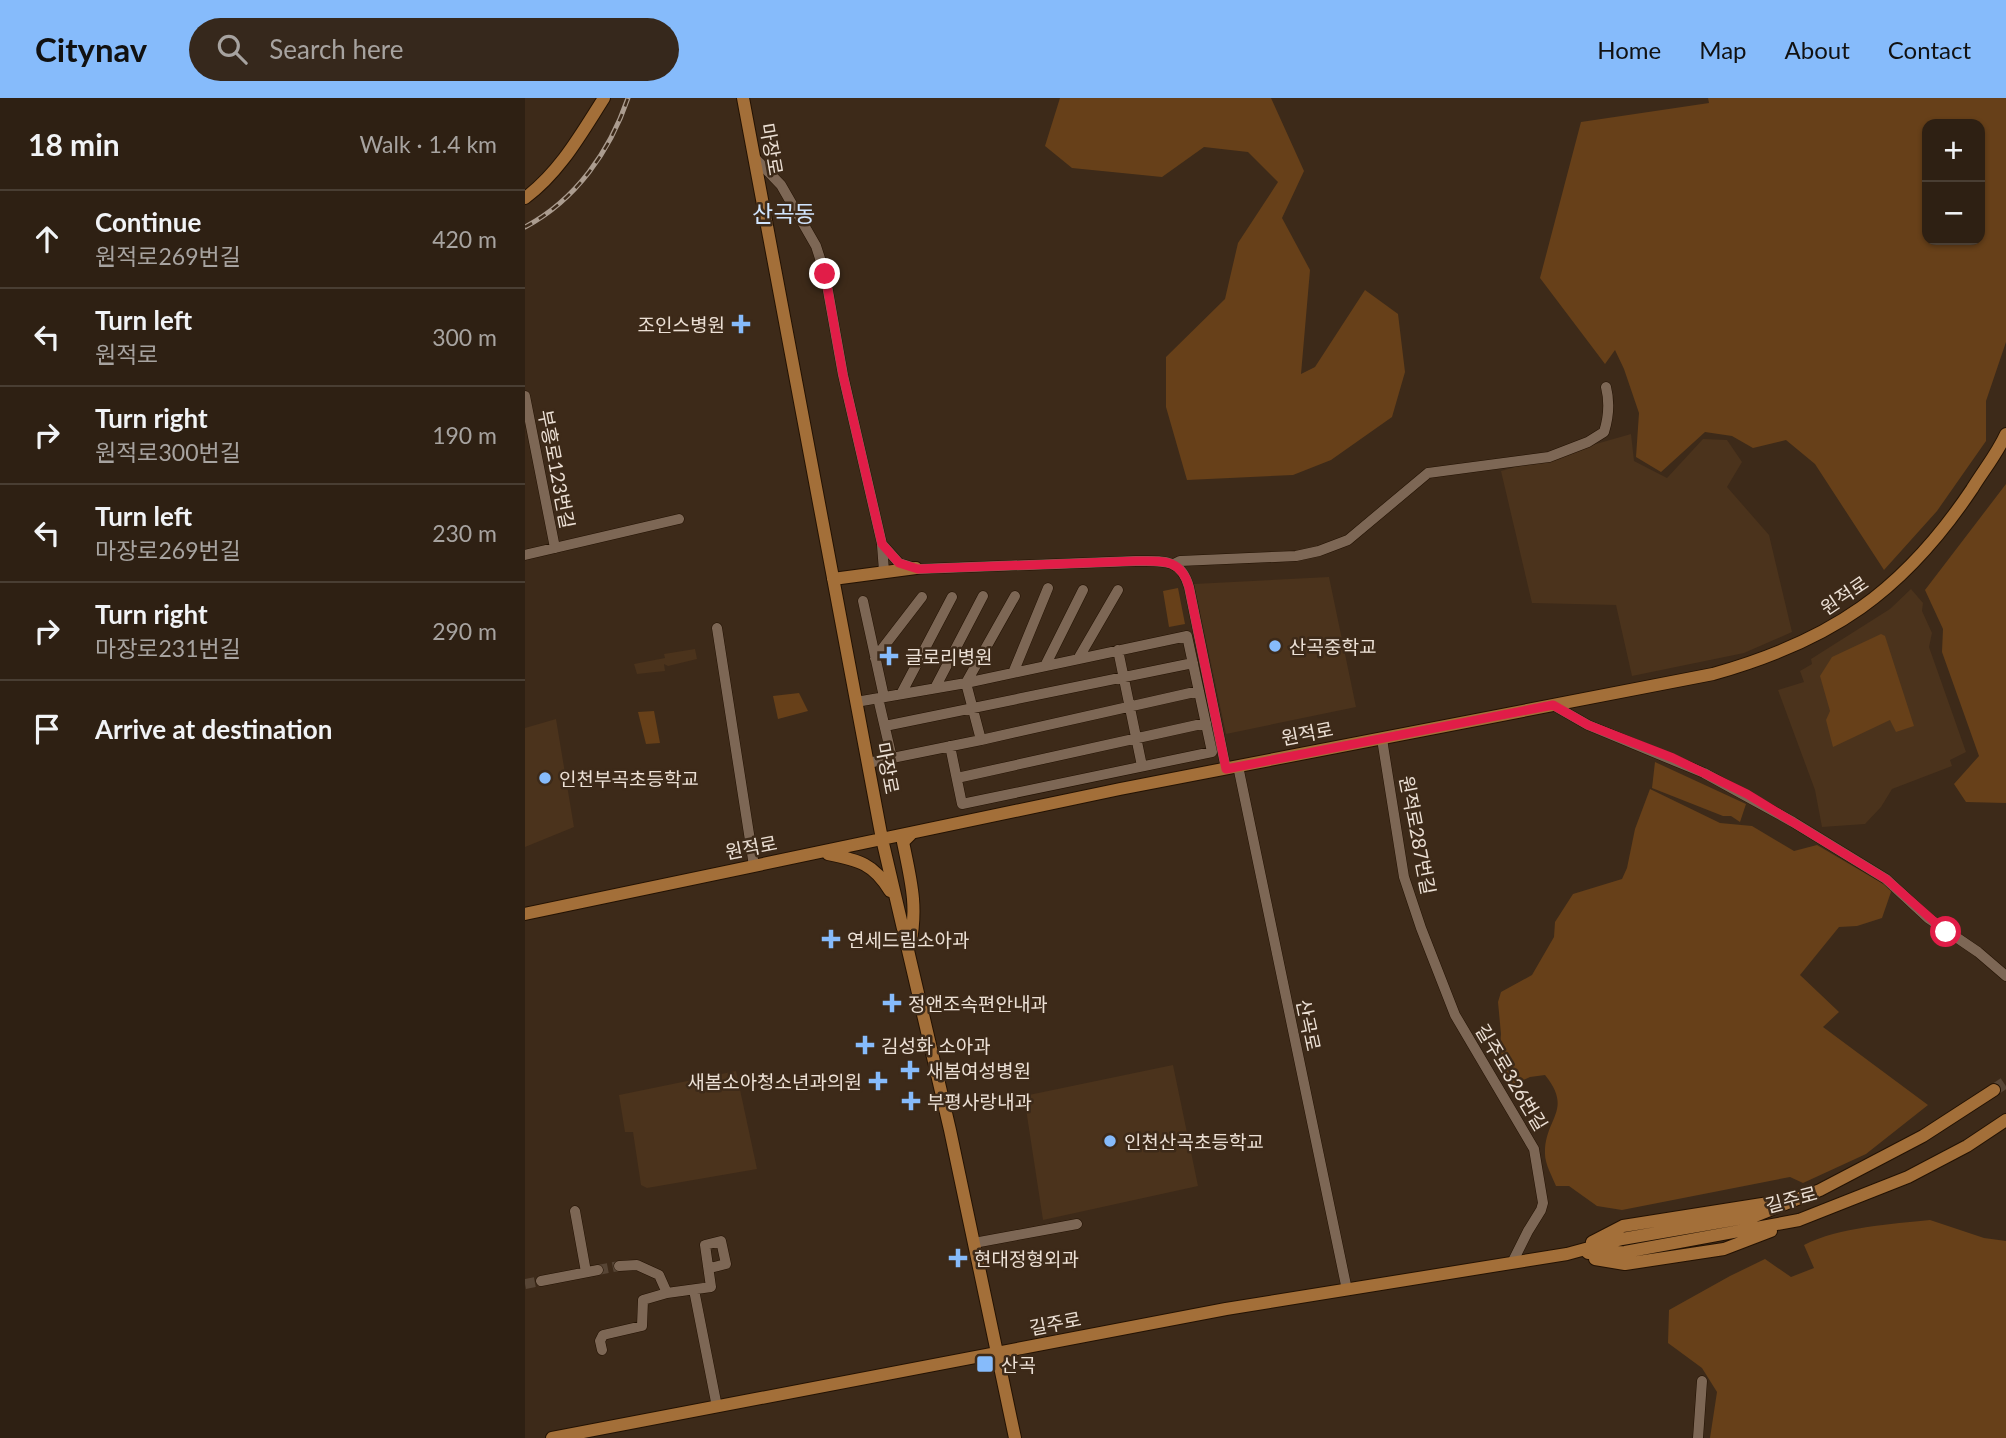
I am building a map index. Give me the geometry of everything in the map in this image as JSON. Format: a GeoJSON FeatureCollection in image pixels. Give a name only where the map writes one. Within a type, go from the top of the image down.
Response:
{"type":"FeatureCollection","features":[{"type":"Feature","properties":{"kind":"main road"},"geometry":{"type":"LineString","coordinates":[[525,198],[553,173],[572,150],[604,98]]}},
{"type":"Feature","properties":{"kind":"main road","name":"마장로"},"geometry":{"type":"LineString","coordinates":[[743,98],[882,839],[1015,1438]]}},
{"type":"Feature","properties":{"kind":"main road","name":"원적로"},"geometry":{"type":"LineString","coordinates":[[525,914],[1232,768],[1713,674],[1760,661],[1812,639],[1865,607],[1905,573],[1955,515],[2006,435]]}},
{"type":"Feature","properties":{"kind":"main road"},"geometry":{"type":"LineString","coordinates":[[833,579],[916,568]]}},
{"type":"Feature","properties":{"kind":"main road"},"geometry":{"type":"LineString","coordinates":[[909,951],[915,922],[915,904],[903,842],[913,833]]}},
{"type":"Feature","properties":{"kind":"main road"},"geometry":{"type":"LineString","coordinates":[[821,853],[866,864],[881,876],[896,901]]}},
{"type":"Feature","properties":{"kind":"main road","name":"길주로"},"geometry":{"type":"LineString","coordinates":[[552,1438],[1226,1309],[1567,1254],[1623,1226],[1797,1199],[1820,1190],[1923,1136],[1994,1090]]}},
{"type":"Feature","properties":{"kind":"main road","name":"길주로"},"geometry":{"type":"LineString","coordinates":[[1567,1254],[1625,1264],[1724,1249],[1908,1177],[1967,1146],[2006,1120]]}},
{"type":"Feature","properties":{"kind":"street"},"geometry":{"type":"LineString","coordinates":[[754,156],[781,185],[816,246],[825,274],[843,375],[882,544],[884,571]]}},
{"type":"Feature","properties":{"kind":"street"},"geometry":{"type":"LineString","coordinates":[[882,544],[899,563],[916,568],[1161,561],[1174,564],[1179,561],[1296,556],[1319,551],[1347,540],[1428,473],[1549,457],[1588,442],[1604,432],[1609,400],[1606,387]]}},
{"type":"Feature","properties":{"kind":"street","name":"부흥로123번길"},"geometry":{"type":"LineString","coordinates":[[525,396],[555,548]]}},
{"type":"Feature","properties":{"kind":"street"},"geometry":{"type":"LineString","coordinates":[[525,555],[679,519]]}},
{"type":"Feature","properties":{"kind":"street","name":"산곡로"},"geometry":{"type":"LineString","coordinates":[[1174,564],[1185,572],[1189,587],[1232,768],[1347,1290]]}},
{"type":"Feature","properties":{"kind":"street"},"geometry":{"type":"LineString","coordinates":[[1013,673],[1048,588]]}},
{"type":"Feature","properties":{"kind":"street"},"geometry":{"type":"LineString","coordinates":[[1045,666],[1083,590]]}},
{"type":"Feature","properties":{"kind":"street"},"geometry":{"type":"LineString","coordinates":[[1078,659],[1118,590]]}},
{"type":"Feature","properties":{"kind":"street"},"geometry":{"type":"LineString","coordinates":[[935,688],[983,596]]}},
{"type":"Feature","properties":{"kind":"street"},"geometry":{"type":"LineString","coordinates":[[981,740],[966,682],[1015,596]]}},
{"type":"Feature","properties":{"kind":"street"},"geometry":{"type":"LineString","coordinates":[[876,658],[922,597]]}},
{"type":"Feature","properties":{"kind":"street"},"geometry":{"type":"LineString","coordinates":[[901,694],[952,597]]}},
{"type":"Feature","properties":{"kind":"street"},"geometry":{"type":"LineString","coordinates":[[863,601],[876,658],[892,758]]}},
{"type":"Feature","properties":{"kind":"street"},"geometry":{"type":"LineString","coordinates":[[717,628],[754,866]]}},
{"type":"Feature","properties":{"kind":"street"},"geometry":{"type":"LineString","coordinates":[[856,702],[1013,673],[1187,636],[1212,752],[962,804],[950,746]]}},
{"type":"Feature","properties":{"kind":"street"},"geometry":{"type":"LineString","coordinates":[[1118,650],[1142,766]]}},
{"type":"Feature","properties":{"kind":"street"},"geometry":{"type":"LineString","coordinates":[[885,726],[1193,663]]}},
{"type":"Feature","properties":{"kind":"street"},"geometry":{"type":"LineString","coordinates":[[868,764],[1199,691]]}},
{"type":"Feature","properties":{"kind":"street"},"geometry":{"type":"LineString","coordinates":[[1553,705],[1588,725],[1704,773],[1793,822],[1886,879],[1929,918],[1978,952],[2006,976]]}},
{"type":"Feature","properties":{"kind":"street"},"geometry":{"type":"LineString","coordinates":[[957,778],[1206,723]]}},
{"type":"Feature","properties":{"kind":"street","name":"원적로287번길"},"geometry":{"type":"LineString","coordinates":[[1381,739],[1405,877],[1421,928],[1455,1015]]}},
{"type":"Feature","properties":{"kind":"street","name":"길주로326번길"},"geometry":{"type":"LineString","coordinates":[[1455,1015],[1535,1149],[1543,1203],[1512,1263]]}},
{"type":"Feature","properties":{"kind":"street"},"geometry":{"type":"LineString","coordinates":[[575,1211],[586,1272]]}},
{"type":"Feature","properties":{"kind":"street"},"geometry":{"type":"LineString","coordinates":[[974,1244],[1077,1224]]}},
{"type":"Feature","properties":{"kind":"street"},"geometry":{"type":"LineString","coordinates":[[619,1266],[637,1265],[659,1275],[667,1293]]}},
{"type":"Feature","properties":{"kind":"street"},"geometry":{"type":"LineString","coordinates":[[603,1350],[600,1341],[603,1335],[642,1326],[643,1300],[667,1293],[711,1287],[710,1268]]}},
{"type":"Feature","properties":{"kind":"street"},"geometry":{"type":"LineString","coordinates":[[541,1281],[598,1270]]}},
{"type":"Feature","properties":{"kind":"street"},"geometry":{"type":"LineString","coordinates":[[695,1290],[717,1407]]}},
{"type":"Feature","properties":{"kind":"street"},"geometry":{"type":"LineString","coordinates":[[1697,1438],[1703,1381]]}},
{"type":"Feature","properties":{"kind":"shaded area"},"geometry":{"type":"Polygon","coordinates":[[[1060,98],[1271,98],[1304,171],[1282,218],[1310,270],[1301,374],[1315,367],[1365,290],[1398,314],[1405,372],[1392,417],[1331,460],[1293,475],[1187,480],[1166,407],[1166,357],[1225,299],[1238,243],[1278,182],[1248,152],[1204,147],[1162,177],[1072,168],[1045,146],[1060,98]]]}},
{"type":"Feature","properties":{"kind":"shaded area"},"geometry":{"type":"Polygon","coordinates":[[[1708,98],[2006,98],[2006,342],[1986,401],[1986,441],[1937,511],[1884,570],[1815,464],[1786,440],[1753,448],[1732,436],[1705,432],[1661,472],[1636,457],[1639,413],[1615,350],[1605,364],[1540,278],[1581,122],[1709,103],[1708,98]]]}},
{"type":"Feature","properties":{"kind":"shaded area"},"geometry":{"type":"Polygon","coordinates":[[[1631,434],[1634,461],[1667,478],[1703,439],[1727,440],[1742,462],[1727,487],[1769,535],[1792,632],[1744,653],[1632,676],[1616,605],[1532,603],[1501,471],[1631,434]]]}},
{"type":"Feature","properties":{"kind":"shaded area"},"geometry":{"type":"Polygon","coordinates":[[[2006,484],[2006,803],[1966,802],[1954,784],[1979,756],[1942,652],[1943,629],[1925,590],[2006,484]]]}},
{"type":"Feature","properties":{"kind":"shaded area","name":"산곡중학교"},"geometry":{"type":"Polygon","coordinates":[[[1329,577],[1356,707],[1226,734],[1194,584],[1329,577]]]}},
{"type":"Feature","properties":{"kind":"shaded area"},"geometry":{"type":"Polygon","coordinates":[[[1178,588],[1185,624],[1169,627],[1163,591],[1178,588]]]}},
{"type":"Feature","properties":{"kind":"shaded area"},"geometry":{"type":"Polygon","coordinates":[[[1911,589],[1923,603],[1922,611],[1932,633],[1929,647],[1966,752],[1950,760],[1952,766],[1892,789],[1881,807],[1865,824],[1822,827],[1815,790],[1778,690],[1804,682],[1800,671],[1812,664],[1811,659],[1890,609],[1911,589]]]}},
{"type":"Feature","properties":{"kind":"shaded area"},"geometry":{"type":"Polygon","coordinates":[[[1881,634],[1885,636],[1914,726],[1896,732],[1890,720],[1833,747],[1826,720],[1830,711],[1820,676],[1832,657],[1881,634]]]}},
{"type":"Feature","properties":{"kind":"shaded area"},"geometry":{"type":"Polygon","coordinates":[[[695,649],[697,659],[668,666],[664,664],[665,671],[637,674],[634,664],[665,658],[664,654],[695,649]]]}},
{"type":"Feature","properties":{"kind":"shaded area"},"geometry":{"type":"Polygon","coordinates":[[[799,693],[808,711],[778,719],[773,696],[799,693]]]}},
{"type":"Feature","properties":{"kind":"shaded area"},"geometry":{"type":"Polygon","coordinates":[[[654,711],[660,743],[646,744],[638,712],[654,711]]]}},
{"type":"Feature","properties":{"kind":"shaded area","name":"인천부곡초등학교"},"geometry":{"type":"Polygon","coordinates":[[[556,719],[574,827],[525,847],[525,728],[556,719]]]}},
{"type":"Feature","properties":{"kind":"shaded area"},"geometry":{"type":"Polygon","coordinates":[[[1655,762],[1746,804],[1740,822],[1731,816],[1723,816],[1652,788],[1655,762]]]}},
{"type":"Feature","properties":{"kind":"shaded area"},"geometry":{"type":"Polygon","coordinates":[[[1650,789],[1720,823],[1752,826],[1794,851],[1817,845],[1892,889],[1882,918],[1857,926],[1839,927],[1800,975],[1839,1012],[1823,1027],[1928,1105],[1866,1154],[1803,1183],[1790,1177],[1622,1210],[1597,1206],[1569,1186],[1556,1186],[1545,1154],[1557,1097],[1545,1075],[1530,1077],[1508,1087],[1498,1069],[1501,1034],[1498,1002],[1501,992],[1532,975],[1554,937],[1555,922],[1573,894],[1622,879],[1635,829],[1650,789]]]}},
{"type":"Feature","properties":{"kind":"shaded area","name":"인천산곡초등학교"},"geometry":{"type":"Polygon","coordinates":[[[1173,1065],[1198,1186],[1043,1220],[1024,1096],[1173,1065]]]}},
{"type":"Feature","properties":{"kind":"shaded area"},"geometry":{"type":"Polygon","coordinates":[[[736,1071],[757,1169],[647,1188],[641,1185],[633,1132],[625,1132],[619,1095],[736,1071]]]}},
{"type":"Feature","properties":{"kind":"shaded area"},"geometry":{"type":"Polygon","coordinates":[[[1930,1220],[1984,1238],[2006,1241],[2006,1438],[1710,1438],[1717,1392],[1702,1368],[1668,1343],[1669,1310],[1765,1259],[1791,1277],[1814,1268],[1804,1245],[1818,1239],[1866,1227],[1930,1220]]]}},
{"type":"Feature","properties":{"kind":"tunnel"},"geometry":{"type":"LineString","coordinates":[[1994,1090],[2006,1082]]}},
{"type":"Feature","properties":{"kind":"tunnel"},"geometry":{"type":"LineString","coordinates":[[598,1270],[619,1266]]}},
{"type":"Feature","properties":{"kind":"tunnel"},"geometry":{"type":"LineString","coordinates":[[525,1284],[541,1281]]}},
{"type":"Feature","properties":{"kind":"railway"},"geometry":{"type":"LineString","coordinates":[[525,227],[560,203],[589,172],[611,137],[628,98]]}},
{"type":"Feature","properties":{"kind":"place","name":"조인스병원"},"geometry":{"type":"Point","coordinates":[741,324]}},
{"type":"Feature","properties":{"kind":"place","name":"산곡중학교"},"geometry":{"type":"Point","coordinates":[1275,646]}},
{"type":"Feature","properties":{"kind":"place","name":"글로리병원"},"geometry":{"type":"Point","coordinates":[889,656]}},
{"type":"Feature","properties":{"kind":"place","name":"인천부곡초등학교"},"geometry":{"type":"Point","coordinates":[545,778]}},
{"type":"Feature","properties":{"kind":"place","name":"연세드림소아과"},"geometry":{"type":"Point","coordinates":[831,939]}},
{"type":"Feature","properties":{"kind":"place","name":"정앤조속편안내과"},"geometry":{"type":"Point","coordinates":[892,1003]}},
{"type":"Feature","properties":{"kind":"place","name":"김성화 소아과"},"geometry":{"type":"Point","coordinates":[865,1045]}},
{"type":"Feature","properties":{"kind":"place","name":"새봄여성병원"},"geometry":{"type":"Point","coordinates":[910,1070]}},
{"type":"Feature","properties":{"kind":"place","name":"새봄소아청소년과의원"},"geometry":{"type":"Point","coordinates":[878,1081]}},
{"type":"Feature","properties":{"kind":"place","name":"부평사랑내과"},"geometry":{"type":"Point","coordinates":[911,1101]}},
{"type":"Feature","properties":{"kind":"place","name":"인천산곡초등학교"},"geometry":{"type":"Point","coordinates":[1110,1141]}},
{"type":"Feature","properties":{"kind":"place","name":"현대정형외과"},"geometry":{"type":"Point","coordinates":[958,1258]}},
{"type":"Feature","properties":{"kind":"place","name":"산곡"},"geometry":{"type":"Point","coordinates":[985,1364]}},
{"type":"Feature","properties":{"kind":"district","name":"산곡동"},"geometry":{"type":"Point","coordinates":[784,213]}},
{"type":"Feature","properties":{"kind":"route"},"geometry":{"type":"LineString","coordinates":[[825,274],[843,375],[882,544],[899,563],[918,569],[1136,561],[1174,564],[1185,572],[1189,587],[1226,769],[1553,705],[1588,725],[1673,758],[1747,794],[1886,879],[1946,932]]}}]}
